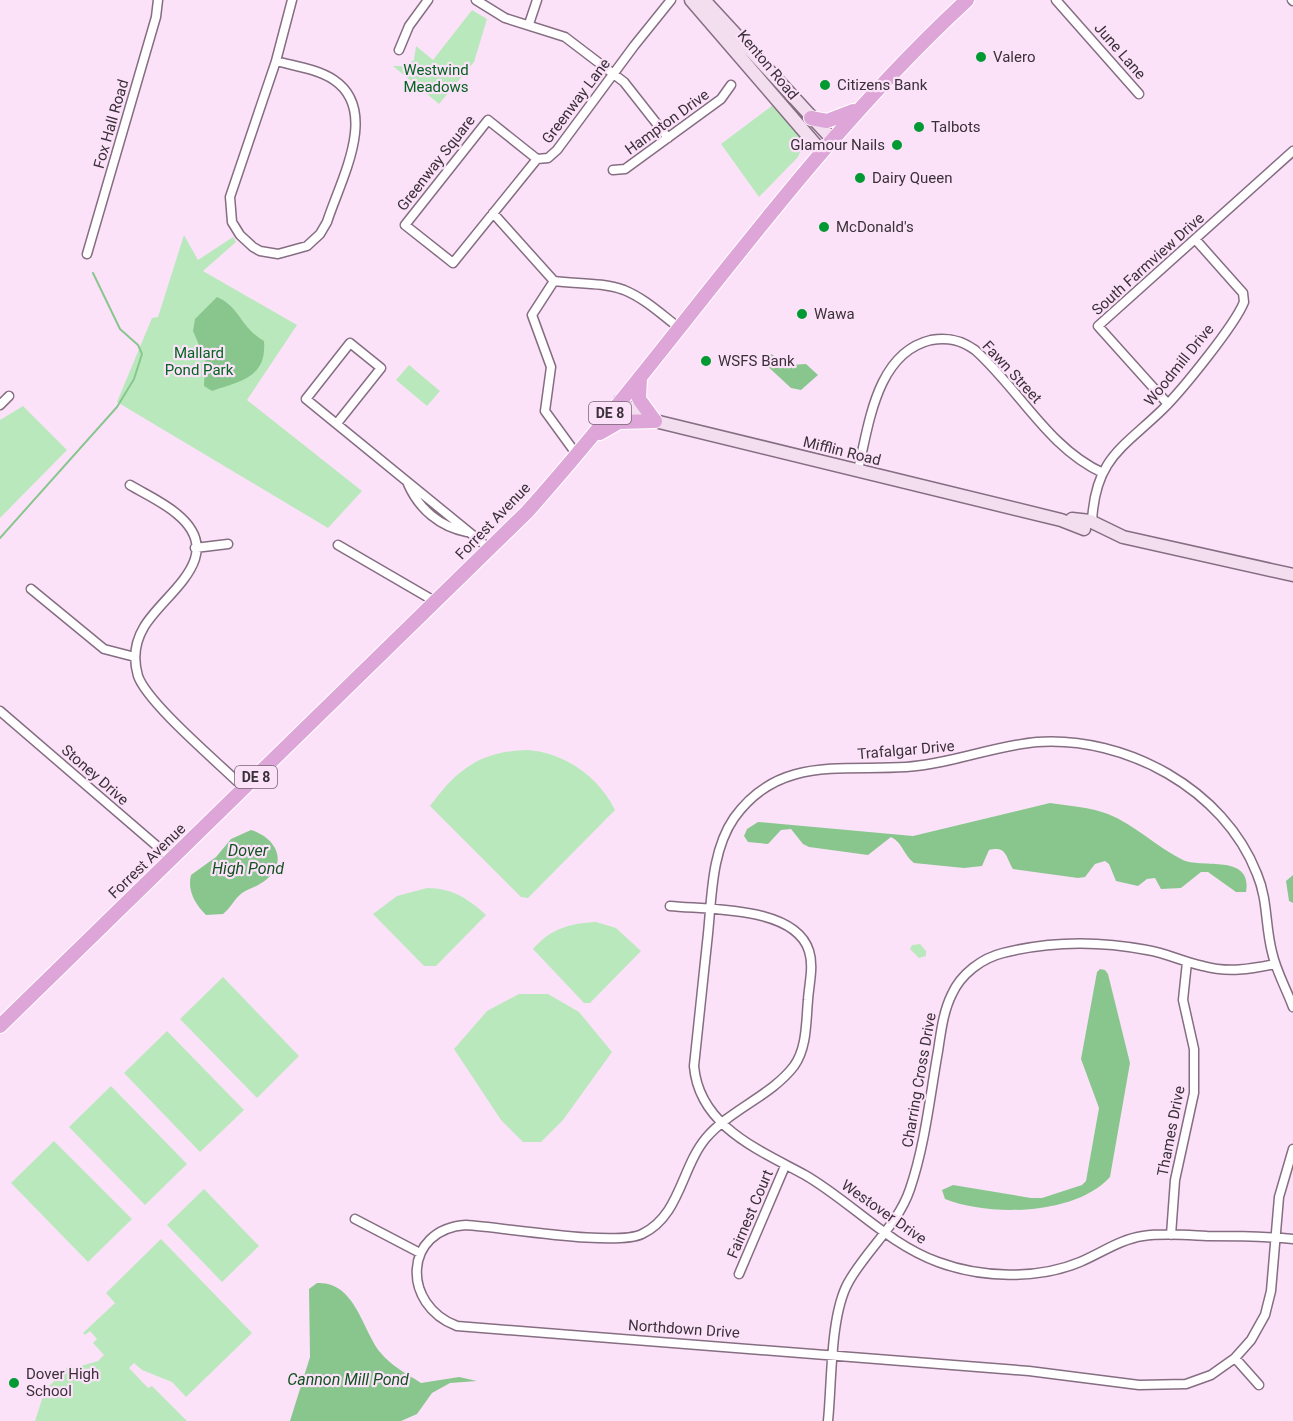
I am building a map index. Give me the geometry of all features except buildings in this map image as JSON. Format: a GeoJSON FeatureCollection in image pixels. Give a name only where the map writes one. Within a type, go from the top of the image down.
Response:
{"type":"FeatureCollection","features":[{"type":"Feature","properties":{"kind":"highway","name":"Forrest Avenue"},"geometry":{"type":"LineString","coordinates":[[0,1026],[491,549],[577,455],[821,151],[858,109],[967,0]]}},
{"type":"Feature","properties":{"kind":"highway"},"geometry":{"type":"LineString","coordinates":[[811,118],[827,121],[858,109]]}},
{"type":"Feature","properties":{"kind":"highway"},"geometry":{"type":"LineString","coordinates":[[643,372],[638,387],[639,399],[655,421]]}},
{"type":"Feature","properties":{"kind":"highway"},"geometry":{"type":"LineString","coordinates":[[586,444],[619,422],[655,421]]}},
{"type":"Feature","properties":{"kind":"main road","name":"Kenton Road"},"geometry":{"type":"LineString","coordinates":[[691,0],[821,151]]}},
{"type":"Feature","properties":{"kind":"main road","name":"Kenton Road"},"geometry":{"type":"LineString","coordinates":[[704,0],[832,139]]}},
{"type":"Feature","properties":{"kind":"main road","name":"Mifflin Road"},"geometry":{"type":"LineString","coordinates":[[620,401],[636,413],[655,421],[1061,520],[1089,522],[1123,537],[1293,575]]}},
{"type":"Feature","properties":{"kind":"street","name":"Fox Hall Road"},"geometry":{"type":"LineString","coordinates":[[87,254],[156,17],[158,0]]}},
{"type":"Feature","properties":{"kind":"street"},"geometry":{"type":"LineString","coordinates":[[276,60],[334,80],[351,98],[358,123],[327,222],[320,234],[300,250],[278,254],[260,251],[240,235],[232,222],[230,205],[238,170],[276,60],[292,0]]}},
{"type":"Feature","properties":{"kind":"street"},"geometry":{"type":"LineString","coordinates":[[399,50],[409,26],[428,0]]}},
{"type":"Feature","properties":{"kind":"street"},"geometry":{"type":"LineString","coordinates":[[476,0],[505,18],[565,37],[615,74],[642,102],[668,138]]}},
{"type":"Feature","properties":{"kind":"street"},"geometry":{"type":"LineString","coordinates":[[529,24],[537,0]]}},
{"type":"Feature","properties":{"kind":"street","name":"June Lane"},"geometry":{"type":"LineString","coordinates":[[1056,0],[1139,94]]}},
{"type":"Feature","properties":{"kind":"street","name":"Greenway Lane"},"geometry":{"type":"LineString","coordinates":[[453,263],[537,159],[548,158],[557,150],[673,1]]}},
{"type":"Feature","properties":{"kind":"street","name":"Hampton Drive"},"geometry":{"type":"LineString","coordinates":[[613,170],[625,169],[721,99],[731,85]]}},
{"type":"Feature","properties":{"kind":"street","name":"Greenway Square"},"geometry":{"type":"LineString","coordinates":[[453,263],[405,225],[488,120],[537,159]]}},
{"type":"Feature","properties":{"kind":"street","name":"South Farmview Drive"},"geometry":{"type":"LineString","coordinates":[[1168,404],[1098,326],[1293,151]]}},
{"type":"Feature","properties":{"kind":"street"},"geometry":{"type":"LineString","coordinates":[[493,213],[554,281],[604,285],[624,291],[643,300],[678,327]]}},
{"type":"Feature","properties":{"kind":"street","name":"Woodmill Drive"},"geometry":{"type":"LineString","coordinates":[[1089,522],[1102,473],[1121,445],[1168,404],[1244,302],[1243,293],[1195,239]]}},
{"type":"Feature","properties":{"kind":"street"},"geometry":{"type":"LineString","coordinates":[[554,281],[532,315],[551,367],[544,411],[577,455]]}},
{"type":"Feature","properties":{"kind":"street","name":"Fawn Street"},"geometry":{"type":"LineString","coordinates":[[858,470],[874,404],[885,377],[906,353],[940,338],[959,341],[975,350],[1066,451],[1086,466],[1102,473]]}},
{"type":"Feature","properties":{"kind":"street"},"geometry":{"type":"LineString","coordinates":[[338,423],[381,368],[350,343],[306,399],[491,549]]}},
{"type":"Feature","properties":{"kind":"street"},"geometry":{"type":"LineString","coordinates":[[0,405],[9,396]]}},
{"type":"Feature","properties":{"kind":"street"},"geometry":{"type":"LineString","coordinates":[[130,486],[177,513],[192,533],[195,548],[188,576],[145,626],[135,657],[139,677],[147,693],[244,788]]}},
{"type":"Feature","properties":{"kind":"street"},"geometry":{"type":"LineString","coordinates":[[195,548],[228,544]]}},
{"type":"Feature","properties":{"kind":"street"},"geometry":{"type":"LineString","coordinates":[[338,545],[436,602]]}},
{"type":"Feature","properties":{"kind":"street"},"geometry":{"type":"LineString","coordinates":[[31,589],[104,649],[135,657]]}},
{"type":"Feature","properties":{"kind":"street","name":"Stoney Drive"},"geometry":{"type":"LineString","coordinates":[[0,711],[172,859]]}},
{"type":"Feature","properties":{"kind":"street","name":"Trafalgar Drive"},"geometry":{"type":"LineString","coordinates":[[722,1123],[698,1086],[694,1066],[717,860],[728,828],[750,800],[783,778],[821,768],[882,768],[937,764],[1023,744],[1081,744],[1133,757],[1160,770],[1191,790],[1225,824],[1243,848],[1257,873],[1265,896],[1275,964],[1293,1007]]}},
{"type":"Feature","properties":{"kind":"street"},"geometry":{"type":"LineString","coordinates":[[355,1219],[420,1253],[433,1236],[458,1226],[611,1239],[642,1234],[664,1217],[699,1147],[722,1123],[777,1082],[798,1059],[804,1040],[811,961],[806,943],[786,922],[769,917],[670,906]]}},
{"type":"Feature","properties":{"kind":"street","name":"Charring Cross Drive"},"geometry":{"type":"LineString","coordinates":[[828,1421],[837,1315],[844,1291],[855,1271],[886,1232],[904,1204],[914,1178],[946,1007],[952,993],[969,971],[990,957],[1002,953],[1076,943],[1140,948],[1205,967],[1236,970],[1275,964]]}},
{"type":"Feature","properties":{"kind":"street","name":"Thames Drive"},"geometry":{"type":"LineString","coordinates":[[1171,1235],[1175,1180],[1194,1094],[1194,1049],[1183,1000],[1187,962]]}},
{"type":"Feature","properties":{"kind":"street","name":"Westover Drive"},"geometry":{"type":"LineString","coordinates":[[722,1123],[743,1143],[824,1187],[916,1251],[947,1265],[982,1272],[1014,1274],[1071,1265],[1129,1239],[1171,1235],[1293,1239]]}},
{"type":"Feature","properties":{"kind":"street"},"geometry":{"type":"LineString","coordinates":[[1277,1238],[1279,1197],[1293,1149]]}},
{"type":"Feature","properties":{"kind":"street","name":"Fairnest Court"},"geometry":{"type":"LineString","coordinates":[[739,1274],[785,1166]]}},
{"type":"Feature","properties":{"kind":"street","name":"Northdown Drive"},"geometry":{"type":"LineString","coordinates":[[420,1253],[417,1269],[419,1293],[431,1311],[444,1321],[457,1326],[834,1354],[1029,1371],[1156,1386],[1199,1380],[1224,1367],[1235,1358],[1259,1328],[1269,1304],[1277,1238]]}},
{"type":"Feature","properties":{"kind":"street"},"geometry":{"type":"LineString","coordinates":[[1235,1358],[1259,1385]]}},
{"type":"Feature","properties":{"kind":"green space","name":"Westwind Meadows"},"geometry":{"type":"Polygon","coordinates":[[[472,10],[487,19],[474,62],[439,104],[393,66],[404,66],[414,60],[416,46],[433,60],[472,10]]]}},
{"type":"Feature","properties":{"kind":"green space"},"geometry":{"type":"Polygon","coordinates":[[[773,105],[800,135],[803,145],[798,157],[759,197],[721,144],[773,105]]]}},
{"type":"Feature","properties":{"kind":"green space","name":"Mallard Pond Park"},"geometry":{"type":"Polygon","coordinates":[[[184,235],[198,260],[233,237],[236,242],[203,271],[297,325],[247,400],[362,491],[328,528],[117,402],[152,318],[158,317],[184,235]]]}},
{"type":"Feature","properties":{"kind":"green space"},"geometry":{"type":"Polygon","coordinates":[[[409,365],[440,391],[427,406],[396,380],[409,365]]]}},
{"type":"Feature","properties":{"kind":"green space"},"geometry":{"type":"Polygon","coordinates":[[[23,406],[67,450],[0,518],[0,420],[23,406]]]}},
{"type":"Feature","properties":{"kind":"green space"},"geometry":{"type":"Polygon","coordinates":[[[528,750],[555,756],[579,769],[600,787],[615,810],[528,898],[521,897],[430,806],[460,772],[472,764],[497,754],[528,750]]]}},
{"type":"Feature","properties":{"kind":"green space"},"geometry":{"type":"Polygon","coordinates":[[[427,888],[452,892],[473,904],[486,915],[436,966],[424,966],[373,914],[397,896],[427,888]]]}},
{"type":"Feature","properties":{"kind":"green space"},"geometry":{"type":"Polygon","coordinates":[[[596,922],[616,928],[641,951],[590,1003],[584,1003],[533,949],[546,936],[561,928],[596,922]]]}},
{"type":"Feature","properties":{"kind":"green space"},"geometry":{"type":"Polygon","coordinates":[[[920,944],[926,951],[926,956],[919,958],[910,949],[912,945],[920,944]]]}},
{"type":"Feature","properties":{"kind":"green space"},"geometry":{"type":"Polygon","coordinates":[[[223,977],[299,1056],[257,1098],[180,1019],[223,977]]]}},
{"type":"Feature","properties":{"kind":"green space"},"geometry":{"type":"Polygon","coordinates":[[[519,994],[548,994],[579,1012],[612,1052],[563,1120],[541,1142],[523,1142],[501,1120],[454,1049],[487,1011],[519,994]]]}},
{"type":"Feature","properties":{"kind":"green space"},"geometry":{"type":"Polygon","coordinates":[[[167,1031],[244,1110],[200,1152],[124,1073],[167,1031]]]}},
{"type":"Feature","properties":{"kind":"green space"},"geometry":{"type":"Polygon","coordinates":[[[111,1086],[187,1164],[145,1205],[69,1127],[111,1086]]]}},
{"type":"Feature","properties":{"kind":"green space"},"geometry":{"type":"Polygon","coordinates":[[[54,1141],[132,1219],[88,1262],[11,1183],[54,1141]]]}},
{"type":"Feature","properties":{"kind":"green space"},"geometry":{"type":"Polygon","coordinates":[[[204,1189],[259,1246],[222,1282],[167,1225],[204,1189]]]}},
{"type":"Feature","properties":{"kind":"green space"},"geometry":{"type":"Polygon","coordinates":[[[161,1239],[252,1333],[186,1397],[172,1382],[142,1370],[134,1363],[129,1368],[148,1388],[152,1386],[187,1421],[35,1421],[43,1396],[41,1394],[70,1365],[74,1368],[98,1361],[104,1355],[93,1343],[97,1339],[90,1331],[85,1335],[83,1333],[115,1303],[106,1293],[161,1239]]]}},
{"type":"Feature","properties":{"kind":"water"},"geometry":{"type":"Polygon","coordinates":[[[217,297],[231,306],[250,330],[264,341],[264,353],[261,363],[250,376],[212,391],[204,386],[205,359],[193,331],[195,319],[217,297]]]}},
{"type":"Feature","properties":{"kind":"water"},"geometry":{"type":"Polygon","coordinates":[[[771,354],[789,365],[806,364],[818,375],[801,390],[791,388],[764,363],[771,354]]]}},
{"type":"Feature","properties":{"kind":"water"},"geometry":{"type":"Polygon","coordinates":[[[1050,803],[1087,808],[1108,814],[1183,860],[1234,867],[1242,872],[1246,880],[1246,892],[1236,892],[1208,872],[1201,872],[1181,888],[1161,889],[1155,878],[1147,879],[1138,886],[1116,881],[1109,864],[1105,861],[1095,864],[1085,877],[1078,878],[1013,869],[1003,851],[999,849],[989,850],[982,866],[964,868],[914,863],[891,837],[868,855],[809,847],[803,844],[791,829],[781,830],[768,844],[748,842],[744,836],[747,829],[758,822],[913,836],[1050,803]]]}},
{"type":"Feature","properties":{"kind":"water","name":"Dover High Pond"},"geometry":{"type":"Polygon","coordinates":[[[251,830],[266,838],[276,850],[278,857],[274,872],[264,881],[242,893],[223,914],[206,915],[193,896],[190,886],[191,875],[216,857],[231,839],[251,830]]]}},
{"type":"Feature","properties":{"kind":"water"},"geometry":{"type":"Polygon","coordinates":[[[1293,875],[1293,903],[1289,901],[1286,881],[1293,875]]]}},
{"type":"Feature","properties":{"kind":"water"},"geometry":{"type":"Polygon","coordinates":[[[1100,969],[1105,970],[1108,974],[1130,1063],[1110,1177],[1095,1190],[1076,1199],[1032,1209],[985,1208],[945,1199],[942,1190],[953,1185],[1042,1198],[1082,1185],[1086,1181],[1099,1108],[1081,1059],[1097,972],[1100,969]]]}},
{"type":"Feature","properties":{"kind":"water","name":"Cannon Mill Pond"},"geometry":{"type":"Polygon","coordinates":[[[317,1283],[330,1284],[349,1298],[384,1357],[421,1383],[459,1377],[477,1381],[450,1383],[432,1393],[417,1414],[401,1421],[290,1421],[310,1357],[309,1289],[317,1283]]]}},
{"type":"Feature","properties":{"kind":"waterway"},"geometry":{"type":"LineString","coordinates":[[0,538],[117,407],[134,379],[142,354],[138,345],[120,329],[93,273]]}},
{"type":"Feature","properties":{"kind":"place","name":"Valero"},"geometry":{"type":"Point","coordinates":[981,57]}},
{"type":"Feature","properties":{"kind":"place","name":"Citizens Bank"},"geometry":{"type":"Point","coordinates":[825,85]}},
{"type":"Feature","properties":{"kind":"place","name":"Talbots"},"geometry":{"type":"Point","coordinates":[919,127]}},
{"type":"Feature","properties":{"kind":"place","name":"Glamour Nails"},"geometry":{"type":"Point","coordinates":[897,145]}},
{"type":"Feature","properties":{"kind":"place","name":"Dairy Queen"},"geometry":{"type":"Point","coordinates":[860,178]}},
{"type":"Feature","properties":{"kind":"place","name":"McDonald's"},"geometry":{"type":"Point","coordinates":[824,227]}},
{"type":"Feature","properties":{"kind":"place","name":"Wawa"},"geometry":{"type":"Point","coordinates":[802,314]}},
{"type":"Feature","properties":{"kind":"place","name":"WSFS Bank"},"geometry":{"type":"Point","coordinates":[706,361]}},
{"type":"Feature","properties":{"kind":"place","name":"Dover High School"},"geometry":{"type":"Point","coordinates":[14,1383]}}]}
